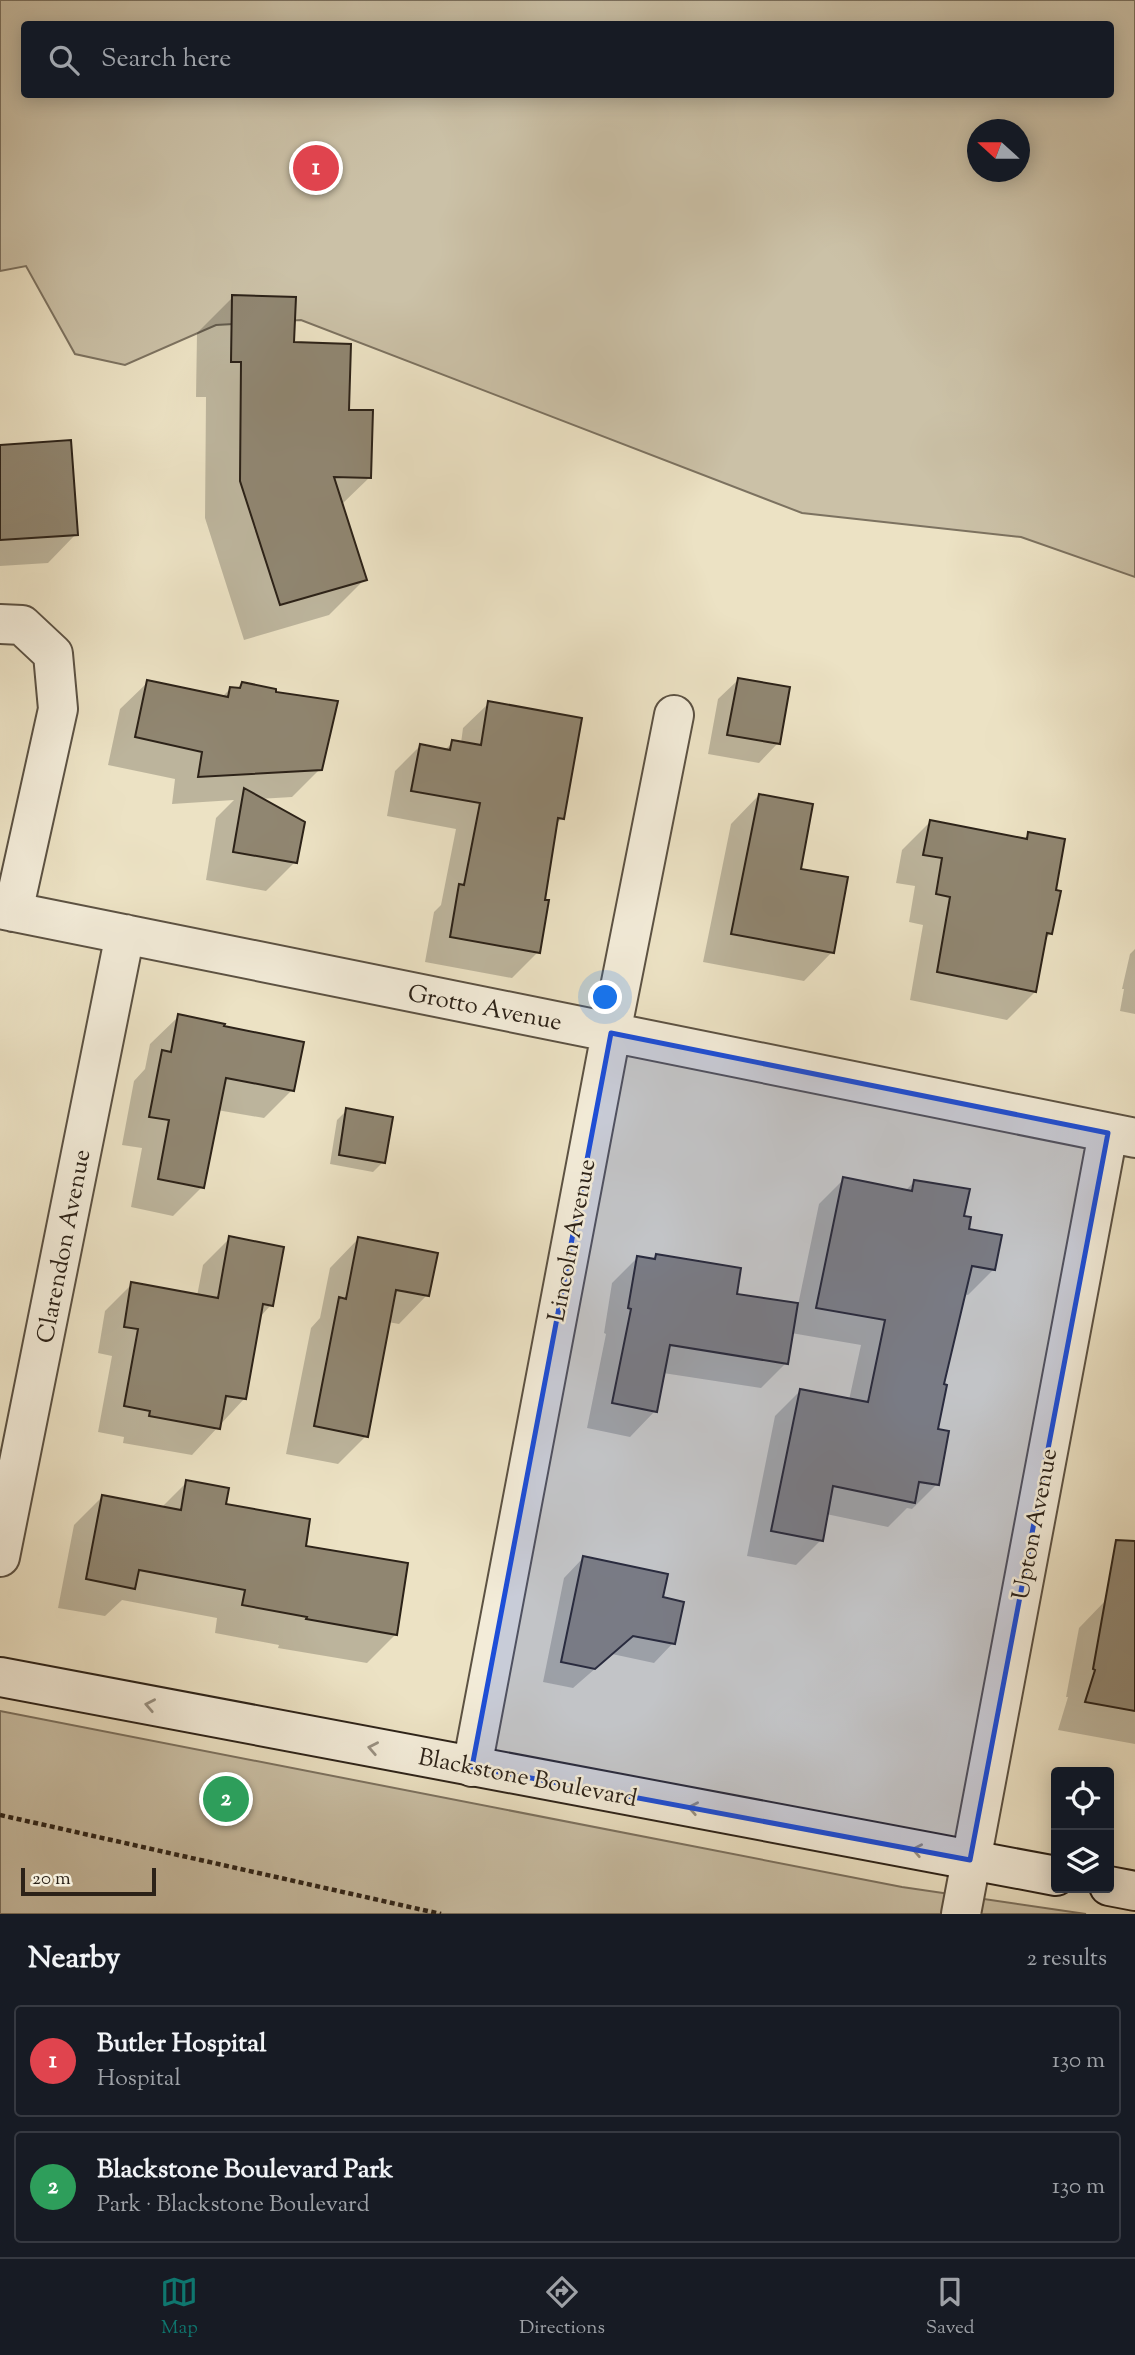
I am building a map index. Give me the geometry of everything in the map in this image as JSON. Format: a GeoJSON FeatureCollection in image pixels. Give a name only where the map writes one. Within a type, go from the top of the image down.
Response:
{"type":"FeatureCollection","features":[{"type":"Feature","properties":{"kind":"street"},"geometry":{"type":"LineString","coordinates":[[0,624],[22,625],[53,654],[58,709],[7,911]]}},
{"type":"Feature","properties":{"kind":"street","name":"Lincoln Avenue"},"geometry":{"type":"LineString","coordinates":[[472,1767],[674,715]]}},
{"type":"Feature","properties":{"kind":"street","name":"Grotto Avenue"},"geometry":{"type":"LineString","coordinates":[[7,911],[1122,1136]]}},
{"type":"Feature","properties":{"kind":"street","name":"Clarendon Avenue"},"geometry":{"type":"LineString","coordinates":[[0,1557],[125,934]]}},
{"type":"Feature","properties":{"kind":"street","name":"Upton Avenue"},"geometry":{"type":"LineString","coordinates":[[961,1914],[970,1860],[1122,1136]]}},
{"type":"Feature","properties":{"kind":"street","name":"Blackstone Boulevard"},"geometry":{"type":"LineString","coordinates":[[0,1677],[1051,1875]]}},
{"type":"Feature","properties":{"kind":"street"},"geometry":{"type":"LineString","coordinates":[[1114,1887],[1135,1891]]}},
{"type":"Feature","properties":{"kind":"path"},"geometry":{"type":"LineString","coordinates":[[0,1815],[441,1914]]}},
{"type":"Feature","properties":{"kind":"highlighted area"},"geometry":{"type":"Polygon","coordinates":[[[611,1033],[1108,1133],[970,1860],[472,1767],[611,1033]]]}},
{"type":"Feature","properties":{"kind":"shaded area"},"geometry":{"type":"Polygon","coordinates":[[[0,0],[1135,0],[1135,577],[1021,537],[802,513],[301,320],[216,325],[125,365],[75,354],[26,266],[0,271],[0,0]]]}},
{"type":"Feature","properties":{"kind":"shaded area"},"geometry":{"type":"Polygon","coordinates":[[[0,1711],[902,1887],[1086,1914],[0,1914],[0,1711]]]}},
{"type":"Feature","properties":{"kind":"building"},"geometry":{"type":"Polygon","coordinates":[[[232,295],[296,297],[294,342],[351,344],[349,410],[373,410],[371,478],[334,477],[367,580],[280,605],[240,481],[241,362],[231,362],[232,295]]]}},
{"type":"Feature","properties":{"kind":"building"},"geometry":{"type":"Polygon","coordinates":[[[71,440],[78,535],[0,540],[0,445],[71,440]]]}},
{"type":"Feature","properties":{"kind":"building"},"geometry":{"type":"Polygon","coordinates":[[[738,678],[790,687],[780,744],[727,735],[738,678]]]}},
{"type":"Feature","properties":{"kind":"building"},"geometry":{"type":"Polygon","coordinates":[[[147,680],[228,697],[230,687],[240,688],[242,682],[276,689],[276,692],[338,701],[322,770],[198,777],[202,752],[135,737],[147,680]]]}},
{"type":"Feature","properties":{"kind":"building"},"geometry":{"type":"Polygon","coordinates":[[[488,701],[582,718],[564,819],[558,818],[540,953],[450,937],[459,884],[464,885],[480,803],[411,791],[420,744],[450,750],[452,740],[481,745],[488,701]]]}},
{"type":"Feature","properties":{"kind":"building"},"geometry":{"type":"Polygon","coordinates":[[[244,788],[305,822],[297,863],[233,852],[244,788]]]}},
{"type":"Feature","properties":{"kind":"building"},"geometry":{"type":"Polygon","coordinates":[[[759,794],[813,804],[801,869],[848,877],[834,953],[731,934],[759,794]]]}},
{"type":"Feature","properties":{"kind":"building"},"geometry":{"type":"Polygon","coordinates":[[[930,820],[1027,839],[1028,832],[1065,839],[1056,890],[1061,891],[1052,934],[1047,933],[1036,992],[937,972],[950,897],[936,894],[942,858],[923,855],[930,820]]]}},
{"type":"Feature","properties":{"kind":"building"},"geometry":{"type":"Polygon","coordinates":[[[178,1014],[304,1042],[294,1091],[226,1078],[204,1188],[158,1179],[169,1120],[149,1117],[162,1050],[171,1052],[178,1014]]]}},
{"type":"Feature","properties":{"kind":"building"},"geometry":{"type":"Polygon","coordinates":[[[346,1108],[393,1117],[385,1163],[339,1155],[346,1108]]]}},
{"type":"Feature","properties":{"kind":"building"},"geometry":{"type":"Polygon","coordinates":[[[843,1177],[912,1191],[914,1180],[970,1189],[964,1216],[971,1217],[969,1229],[1002,1235],[995,1270],[972,1266],[944,1384],[947,1385],[938,1429],[949,1431],[939,1485],[919,1482],[915,1503],[833,1486],[823,1541],[771,1531],[800,1389],[868,1402],[885,1320],[816,1308],[843,1177]]]}},
{"type":"Feature","properties":{"kind":"building"},"geometry":{"type":"Polygon","coordinates":[[[229,1236],[284,1247],[273,1306],[263,1304],[246,1399],[226,1396],[220,1429],[149,1416],[150,1411],[124,1406],[138,1329],[124,1327],[131,1282],[218,1298],[229,1236]]]}},
{"type":"Feature","properties":{"kind":"building"},"geometry":{"type":"Polygon","coordinates":[[[358,1237],[438,1253],[429,1296],[396,1290],[368,1437],[314,1426],[339,1297],[346,1299],[358,1237]]]}},
{"type":"Feature","properties":{"kind":"building"},"geometry":{"type":"Polygon","coordinates":[[[656,1254],[741,1268],[737,1294],[798,1303],[788,1364],[670,1345],[657,1412],[612,1403],[631,1309],[628,1308],[637,1256],[655,1259],[656,1254]]]}},
{"type":"Feature","properties":{"kind":"building"},"geometry":{"type":"Polygon","coordinates":[[[186,1480],[229,1488],[226,1504],[310,1519],[306,1546],[408,1563],[397,1635],[242,1605],[245,1590],[139,1570],[135,1589],[86,1579],[102,1495],[181,1510],[186,1480]]]}},
{"type":"Feature","properties":{"kind":"building"},"geometry":{"type":"Polygon","coordinates":[[[1116,1540],[1135,1541],[1135,1711],[1085,1702],[1095,1670],[1093,1669],[1116,1540]]]}},
{"type":"Feature","properties":{"kind":"building"},"geometry":{"type":"Polygon","coordinates":[[[583,1556],[668,1574],[663,1597],[684,1602],[675,1644],[633,1636],[595,1669],[561,1662],[583,1556]]]}},
{"type":"Feature","properties":{"kind":"place","name":"Butler Hospital"},"geometry":{"type":"Point","coordinates":[316,168]}},
{"type":"Feature","properties":{"kind":"place","name":"Blackstone Boulevard Park"},"geometry":{"type":"Point","coordinates":[226,1799]}}]}
